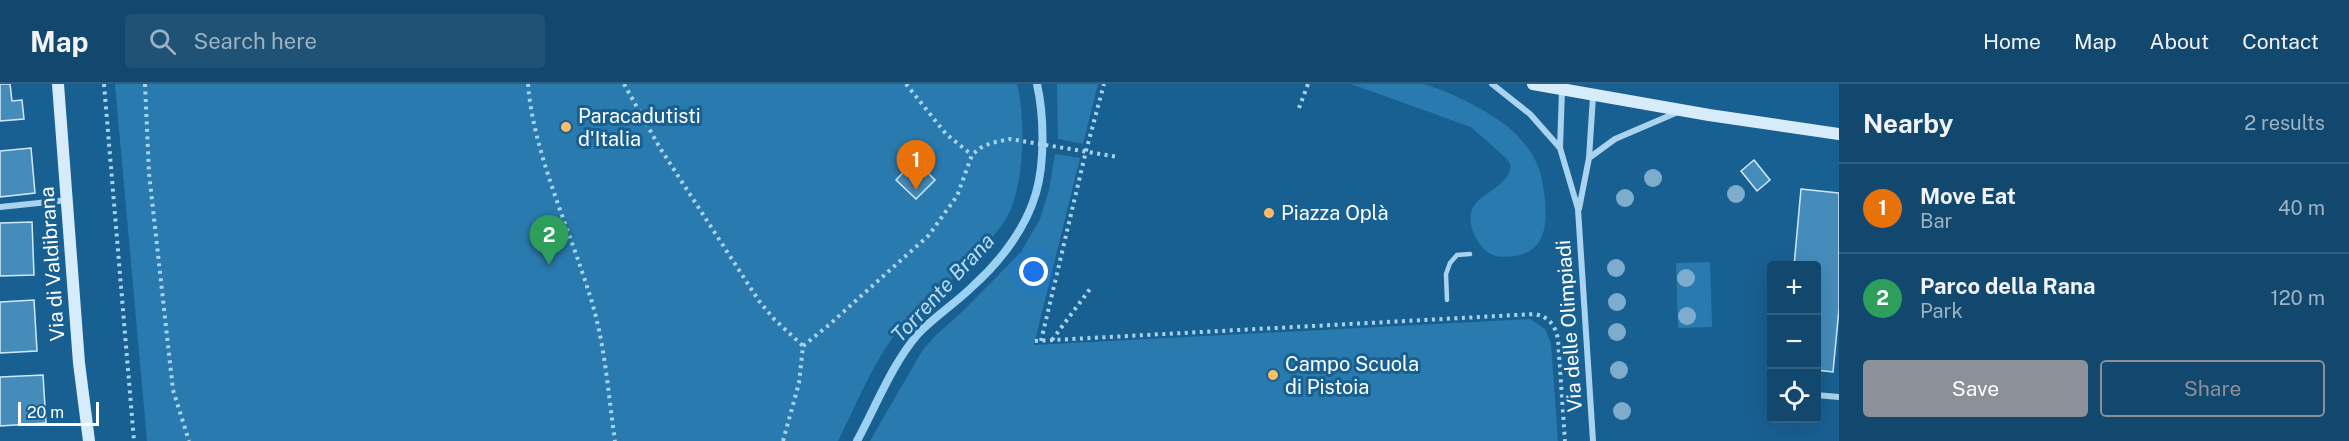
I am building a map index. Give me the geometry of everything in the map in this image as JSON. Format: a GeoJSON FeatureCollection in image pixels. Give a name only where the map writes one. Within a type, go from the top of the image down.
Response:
{"type":"FeatureCollection","features":[{"type":"Feature","properties":{"kind":"street","name":"Via di Valdibrana"},"geometry":{"type":"LineString","coordinates":[[58,84],[68,200],[70,264],[88,441]]}},
{"type":"Feature","properties":{"kind":"street"},"geometry":{"type":"LineString","coordinates":[[1492,84],[1530,114],[1560,147]]}},
{"type":"Feature","properties":{"kind":"street"},"geometry":{"type":"LineString","coordinates":[[1533,84],[1682,111],[1839,134]]}},
{"type":"Feature","properties":{"kind":"street"},"geometry":{"type":"LineString","coordinates":[[1562,90],[1560,147],[1578,209]]}},
{"type":"Feature","properties":{"kind":"street"},"geometry":{"type":"LineString","coordinates":[[1578,209],[1589,158],[1593,96]]}},
{"type":"Feature","properties":{"kind":"street"},"geometry":{"type":"LineString","coordinates":[[1589,158],[1615,139],[1682,111]]}},
{"type":"Feature","properties":{"kind":"street"},"geometry":{"type":"LineString","coordinates":[[0,207],[68,200]]}},
{"type":"Feature","properties":{"kind":"street","name":"Via delle Olimpiadi"},"geometry":{"type":"LineString","coordinates":[[1578,209],[1593,441]]}},
{"type":"Feature","properties":{"kind":"street"},"geometry":{"type":"LineString","coordinates":[[1821,395],[1839,397]]}},
{"type":"Feature","properties":{"kind":"lane"},"geometry":{"type":"LineString","coordinates":[[1447,300],[1446,274],[1450,263],[1457,255],[1470,254]]}},
{"type":"Feature","properties":{"kind":"path"},"geometry":{"type":"LineString","coordinates":[[104,84],[134,441]]}},
{"type":"Feature","properties":{"kind":"path"},"geometry":{"type":"LineString","coordinates":[[145,84],[149,172],[171,378],[189,441]]}},
{"type":"Feature","properties":{"kind":"path"},"geometry":{"type":"LineString","coordinates":[[528,84],[540,143],[591,297],[600,333],[615,441]]}},
{"type":"Feature","properties":{"kind":"path"},"geometry":{"type":"LineString","coordinates":[[624,84],[660,148],[753,292],[774,319],[803,345]]}},
{"type":"Feature","properties":{"kind":"path"},"geometry":{"type":"LineString","coordinates":[[906,84],[946,134],[972,155]]}},
{"type":"Feature","properties":{"kind":"path"},"geometry":{"type":"LineString","coordinates":[[1041,342],[1104,84]]}},
{"type":"Feature","properties":{"kind":"path"},"geometry":{"type":"LineString","coordinates":[[1299,108],[1308,84]]}},
{"type":"Feature","properties":{"kind":"path"},"geometry":{"type":"LineString","coordinates":[[783,441],[798,383],[803,345],[839,317],[936,227],[957,196],[972,155],[986,145],[1010,140],[1118,157]]}},
{"type":"Feature","properties":{"kind":"path"},"geometry":{"type":"LineString","coordinates":[[1051,341],[1090,289]]}},
{"type":"Feature","properties":{"kind":"path"},"geometry":{"type":"LineString","coordinates":[[1035,342],[1535,314],[1548,318],[1554,325],[1558,339],[1565,441]]}},
{"type":"Feature","properties":{"kind":"shaded area"},"geometry":{"type":"Polygon","coordinates":[[[115,84],[1017,84],[1022,116],[1022,154],[1016,192],[1004,222],[971,261],[914,313],[896,333],[872,372],[838,441],[147,441],[115,84]]]}},
{"type":"Feature","properties":{"kind":"shaded area"},"geometry":{"type":"Polygon","coordinates":[[[1057,84],[1098,84],[1083,144],[1058,139],[1057,84]]]}},
{"type":"Feature","properties":{"kind":"shaded area"},"geometry":{"type":"Polygon","coordinates":[[[1351,84],[1424,84],[1473,104],[1508,127],[1529,150],[1541,174],[1546,218],[1539,242],[1525,253],[1502,257],[1489,253],[1477,240],[1470,218],[1472,209],[1478,201],[1508,176],[1511,166],[1507,159],[1471,127],[1351,84]]]}},
{"type":"Feature","properties":{"kind":"shaded area","name":"Campo Scuola di Pistoia"},"geometry":{"type":"Polygon","coordinates":[[[1055,154],[1080,158],[1034,345],[1530,319],[1545,329],[1551,343],[1558,441],[870,441],[922,351],[1021,252],[1040,219],[1049,190],[1055,154]]]}},
{"type":"Feature","properties":{"kind":"shaded area"},"geometry":{"type":"Polygon","coordinates":[[[1710,262],[1712,327],[1678,328],[1676,263],[1710,262]]]}},
{"type":"Feature","properties":{"kind":"building"},"geometry":{"type":"Polygon","coordinates":[[[0,84],[10,84],[12,101],[22,100],[24,119],[0,121],[0,84]]]}},
{"type":"Feature","properties":{"kind":"building"},"geometry":{"type":"Polygon","coordinates":[[[31,148],[35,193],[0,197],[0,151],[31,148]]]}},
{"type":"Feature","properties":{"kind":"building"},"geometry":{"type":"Polygon","coordinates":[[[915,160],[935,180],[916,199],[896,180],[915,160]]]}},
{"type":"Feature","properties":{"kind":"building"},"geometry":{"type":"Polygon","coordinates":[[[1754,160],[1770,180],[1757,191],[1741,171],[1754,160]]]}},
{"type":"Feature","properties":{"kind":"building"},"geometry":{"type":"Polygon","coordinates":[[[1801,189],[1839,193],[1839,309],[1833,372],[1821,371],[1821,261],[1794,261],[1801,189]]]}},
{"type":"Feature","properties":{"kind":"building"},"geometry":{"type":"Polygon","coordinates":[[[32,222],[34,275],[0,276],[0,223],[32,222]]]}},
{"type":"Feature","properties":{"kind":"building"},"geometry":{"type":"Polygon","coordinates":[[[34,300],[37,351],[0,353],[0,302],[34,300]]]}},
{"type":"Feature","properties":{"kind":"building"},"geometry":{"type":"Polygon","coordinates":[[[43,375],[46,423],[0,426],[0,377],[43,375]]]}},
{"type":"Feature","properties":{"kind":"waterway","name":"Torrente Brana"},"geometry":{"type":"LineString","coordinates":[[857,441],[892,372],[918,334],[983,277],[1011,244],[1026,219],[1036,193],[1041,167],[1042,124],[1037,84]]}},
{"type":"Feature","properties":{"kind":"place","name":"Paracadutisti d'Italia"},"geometry":{"type":"Point","coordinates":[566,127]}},
{"type":"Feature","properties":{"kind":"place","name":"Move Eat"},"geometry":{"type":"Point","coordinates":[916,190]}},
{"type":"Feature","properties":{"kind":"place","name":"Piazza Oplà"},"geometry":{"type":"Point","coordinates":[1269,213]}},
{"type":"Feature","properties":{"kind":"place","name":"Parco della Rana"},"geometry":{"type":"Point","coordinates":[549,265]}},
{"type":"Feature","properties":{"kind":"place","name":"Campo Scuola di Pistoia"},"geometry":{"type":"Point","coordinates":[1273,375]}}]}
